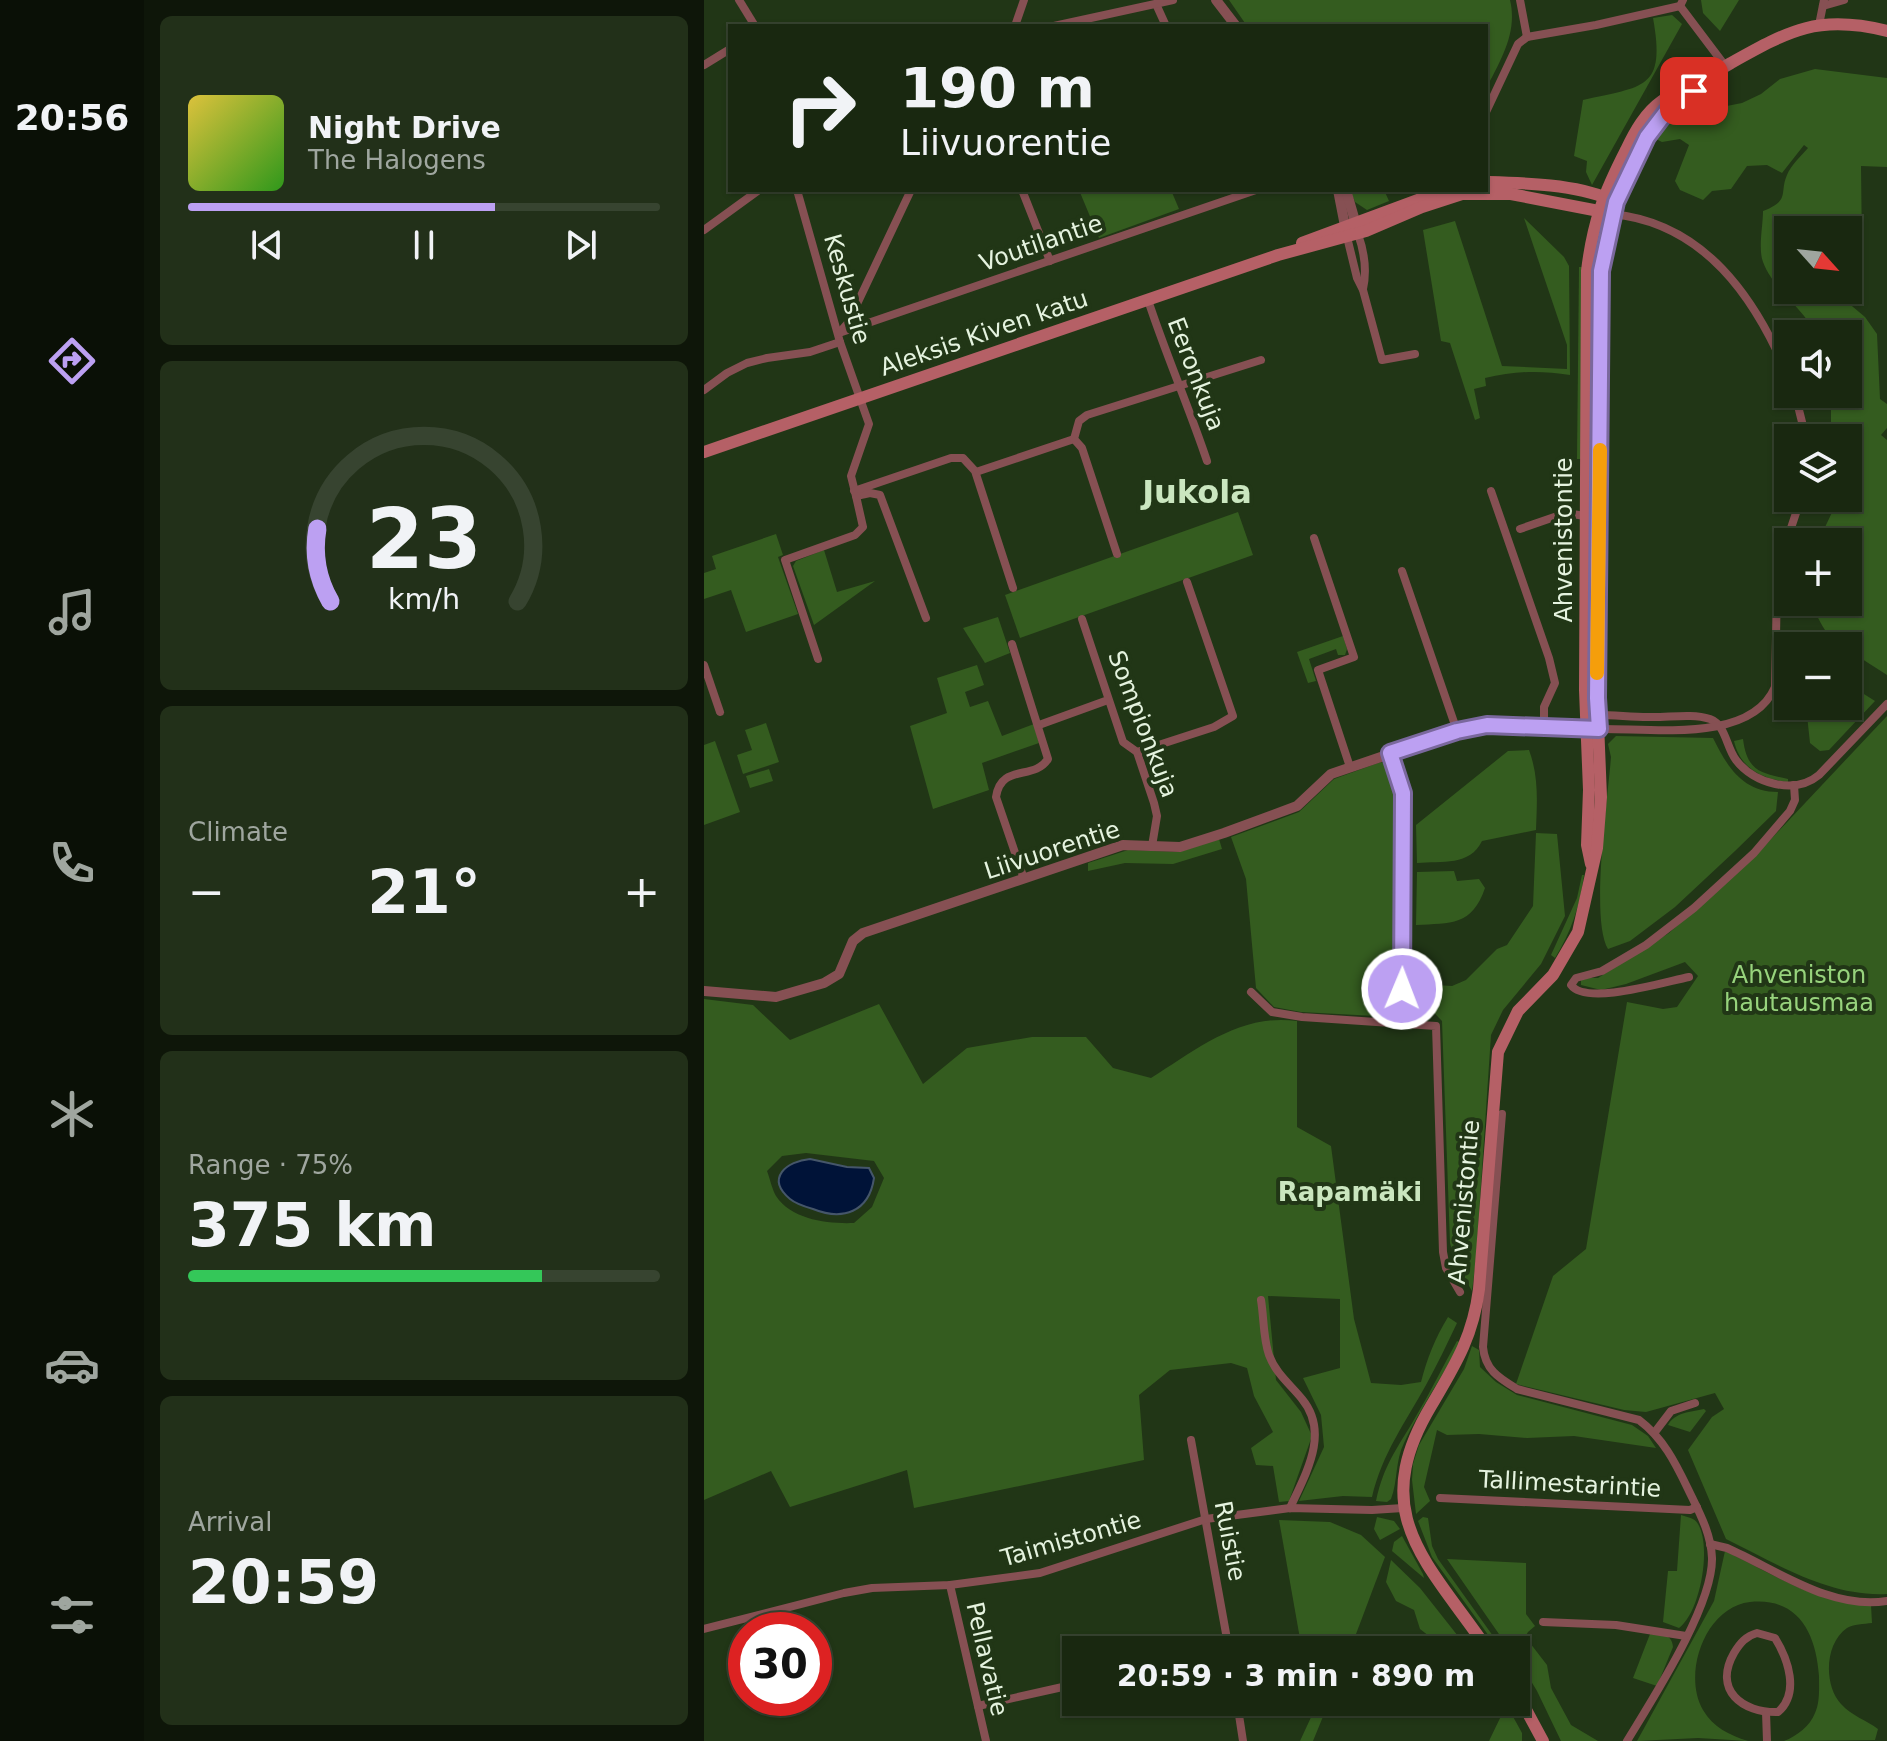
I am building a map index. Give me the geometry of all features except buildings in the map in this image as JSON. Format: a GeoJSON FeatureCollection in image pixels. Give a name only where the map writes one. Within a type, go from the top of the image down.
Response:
{"type":"FeatureCollection","features":[{"type":"Feature","properties":{"kind":"main road"},"geometry":{"type":"LineString","coordinates":[[1720,69],[1774,39],[1819,25],[1838,22],[1887,31]]}},
{"type":"Feature","properties":{"kind":"main road","name":"Ahvenistontie"},"geometry":{"type":"LineString","coordinates":[[1593,518],[1587,271],[1598,210],[1637,127],[1648,113],[1688,82],[1720,69]]}},
{"type":"Feature","properties":{"kind":"main road","name":"Ahvenistontie"},"geometry":{"type":"LineString","coordinates":[[1478,1636],[1416,1546],[1403,1508],[1403,1473],[1413,1437],[1461,1356],[1474,1321],[1498,1052],[1518,1011],[1553,975],[1578,932],[1597,848],[1601,797],[1587,728],[1592,715],[1593,518],[1601,271],[1614,208],[1656,123],[1720,69]]}},
{"type":"Feature","properties":{"kind":"main road"},"geometry":{"type":"LineString","coordinates":[[1488,182],[1589,192],[1603,196],[1614,208]]}},
{"type":"Feature","properties":{"kind":"main road","name":"Aleksis Kiven katu"},"geometry":{"type":"LineString","coordinates":[[1351,229],[1440,192]]}},
{"type":"Feature","properties":{"kind":"main road","name":"Aleksis Kiven katu"},"geometry":{"type":"LineString","coordinates":[[704,452],[1467,192],[1511,194],[1598,210],[1614,208]]}},
{"type":"Feature","properties":{"kind":"main road"},"geometry":{"type":"LineString","coordinates":[[1530,1716],[1543,1741]]}},
{"type":"Feature","properties":{"kind":"street"},"geometry":{"type":"LineString","coordinates":[[739,0],[754,24]]}},
{"type":"Feature","properties":{"kind":"street"},"geometry":{"type":"LineString","coordinates":[[1016,24],[1024,0]]}},
{"type":"Feature","properties":{"kind":"street"},"geometry":{"type":"LineString","coordinates":[[1063,24],[1173,0]]}},
{"type":"Feature","properties":{"kind":"street"},"geometry":{"type":"LineString","coordinates":[[1216,0],[1234,24]]}},
{"type":"Feature","properties":{"kind":"street"},"geometry":{"type":"LineString","coordinates":[[1520,0],[1527,37]]}},
{"type":"Feature","properties":{"kind":"street"},"geometry":{"type":"LineString","coordinates":[[1819,25],[1824,3],[1844,0]]}},
{"type":"Feature","properties":{"kind":"street"},"geometry":{"type":"LineString","coordinates":[[1488,108],[1518,44],[1527,37],[1596,25],[1681,3],[1720,69]]}},
{"type":"Feature","properties":{"kind":"street"},"geometry":{"type":"LineString","coordinates":[[1156,4],[1165,24]]}},
{"type":"Feature","properties":{"kind":"street"},"geometry":{"type":"LineString","coordinates":[[704,65],[728,50]]}},
{"type":"Feature","properties":{"kind":"street"},"geometry":{"type":"LineString","coordinates":[[704,230],[756,192]]}},
{"type":"Feature","properties":{"kind":"street","name":"Keskustie"},"geometry":{"type":"LineString","coordinates":[[798,192],[840,338],[869,424],[851,476],[864,520],[863,527],[855,535],[785,560],[818,659]]}},
{"type":"Feature","properties":{"kind":"street"},"geometry":{"type":"LineString","coordinates":[[840,338],[910,192]]}},
{"type":"Feature","properties":{"kind":"street"},"geometry":{"type":"LineString","coordinates":[[1023,192],[1050,261]]}},
{"type":"Feature","properties":{"kind":"street"},"geometry":{"type":"LineString","coordinates":[[1339,192],[1351,229]]}},
{"type":"Feature","properties":{"kind":"street"},"geometry":{"type":"LineString","coordinates":[[1346,192],[1357,278],[1382,360],[1415,354]]}},
{"type":"Feature","properties":{"kind":"street","name":"Voutilantie"},"geometry":{"type":"LineString","coordinates":[[704,390],[747,363],[810,352],[840,338],[1237,193]]}},
{"type":"Feature","properties":{"kind":"street"},"geometry":{"type":"LineString","coordinates":[[1614,208],[1691,240],[1734,281],[1774,346]]}},
{"type":"Feature","properties":{"kind":"street","name":"Eeronkuja"},"geometry":{"type":"LineString","coordinates":[[1148,300],[1207,461]]}},
{"type":"Feature","properties":{"kind":"street"},"geometry":{"type":"LineString","coordinates":[[1074,439],[1079,421],[1087,415],[1261,360]]}},
{"type":"Feature","properties":{"kind":"street"},"geometry":{"type":"LineString","coordinates":[[976,472],[1074,439]]}},
{"type":"Feature","properties":{"kind":"street"},"geometry":{"type":"LineString","coordinates":[[1074,439],[1082,448],[1117,554]]}},
{"type":"Feature","properties":{"kind":"street"},"geometry":{"type":"LineString","coordinates":[[855,493],[951,458],[963,458],[976,472],[1013,588]]}},
{"type":"Feature","properties":{"kind":"street"},"geometry":{"type":"LineString","coordinates":[[1491,491],[1555,683],[1544,707],[1544,727]]}},
{"type":"Feature","properties":{"kind":"street"},"geometry":{"type":"LineString","coordinates":[[855,493],[880,495],[926,618]]}},
{"type":"Feature","properties":{"kind":"street"},"geometry":{"type":"LineString","coordinates":[[1587,728],[1721,727],[1760,710],[1775,687],[1777,585],[1783,552],[1796,512]]}},
{"type":"Feature","properties":{"kind":"street"},"geometry":{"type":"LineString","coordinates":[[1520,529],[1566,513],[1593,518]]}},
{"type":"Feature","properties":{"kind":"street"},"geometry":{"type":"LineString","coordinates":[[1314,538],[1354,657],[1318,670],[1350,767]]}},
{"type":"Feature","properties":{"kind":"street"},"geometry":{"type":"LineString","coordinates":[[1402,571],[1457,731]]}},
{"type":"Feature","properties":{"kind":"street"},"geometry":{"type":"LineString","coordinates":[[1137,752],[1214,727],[1233,716],[1187,582]]}},
{"type":"Feature","properties":{"kind":"street","name":"Sompionkuja"},"geometry":{"type":"LineString","coordinates":[[1082,619],[1123,742],[1137,752],[1157,816],[1152,846]]}},
{"type":"Feature","properties":{"kind":"street"},"geometry":{"type":"LineString","coordinates":[[1012,644],[1048,759],[1044,765],[1004,778],[997,786],[996,797],[1024,879]]}},
{"type":"Feature","properties":{"kind":"street"},"geometry":{"type":"LineString","coordinates":[[704,665],[720,712]]}},
{"type":"Feature","properties":{"kind":"street"},"geometry":{"type":"LineString","coordinates":[[1039,725],[1108,700]]}},
{"type":"Feature","properties":{"kind":"street"},"geometry":{"type":"LineString","coordinates":[[1592,715],[1714,720],[1721,727],[1736,760],[1750,774],[1763,781],[1794,785],[1808,783],[1819,775],[1887,704]]}},
{"type":"Feature","properties":{"kind":"street","name":"Liivuorentie"},"geometry":{"type":"LineString","coordinates":[[704,991],[776,997],[824,983],[839,974],[853,941],[863,933],[1123,845],[1180,847],[1293,809],[1326,776],[1457,731],[1487,725],[1587,728]]}},
{"type":"Feature","properties":{"kind":"street"},"geometry":{"type":"LineString","coordinates":[[1390,753],[1403,793],[1402,1023]]}},
{"type":"Feature","properties":{"kind":"street"},"geometry":{"type":"LineString","coordinates":[[1689,977],[1596,996],[1577,992],[1571,985],[1576,978],[1602,971],[1646,945],[1694,908],[1754,853],[1790,811],[1795,800],[1794,785]]}},
{"type":"Feature","properties":{"kind":"street"},"geometry":{"type":"LineString","coordinates":[[1251,992],[1272,1012],[1302,1017],[1436,1026],[1443,1252],[1449,1275],[1460,1292]]}},
{"type":"Feature","properties":{"kind":"street"},"geometry":{"type":"LineString","coordinates":[[1502,1114],[1484,1360],[1489,1369],[1517,1389],[1639,1420],[1655,1432],[1707,1528],[1712,1561],[1708,1591],[1627,1741]]}},
{"type":"Feature","properties":{"kind":"street"},"geometry":{"type":"LineString","coordinates":[[1261,1300],[1269,1355],[1282,1378],[1304,1401],[1315,1422],[1316,1443],[1290,1508]]}},
{"type":"Feature","properties":{"kind":"street"},"geometry":{"type":"LineString","coordinates":[[1655,1432],[1671,1411],[1695,1403]]}},
{"type":"Feature","properties":{"kind":"street","name":"Ruistie"},"geometry":{"type":"LineString","coordinates":[[1191,1440],[1227,1636]]}},
{"type":"Feature","properties":{"kind":"street","name":"Tallimestarintie"},"geometry":{"type":"LineString","coordinates":[[1440,1498],[1690,1510],[1697,1507]]}},
{"type":"Feature","properties":{"kind":"street","name":"Taimistontie"},"geometry":{"type":"LineString","coordinates":[[704,1629],[872,1588],[950,1585],[1040,1573],[1206,1519],[1290,1508],[1403,1508]]}},
{"type":"Feature","properties":{"kind":"street"},"geometry":{"type":"LineString","coordinates":[[1710,1544],[1727,1548],[1835,1597],[1865,1602],[1887,1601]]}},
{"type":"Feature","properties":{"kind":"street","name":"Pellavatie"},"geometry":{"type":"LineString","coordinates":[[950,1585],[986,1741]]}},
{"type":"Feature","properties":{"kind":"street"},"geometry":{"type":"LineString","coordinates":[[1543,1622],[1616,1625],[1686,1636]]}},
{"type":"Feature","properties":{"kind":"street"},"geometry":{"type":"LineString","coordinates":[[1757,1633],[1775,1638],[1783,1650],[1788,1670],[1788,1701],[1778,1712],[1766,1712],[1739,1702],[1731,1692],[1727,1677],[1732,1656],[1740,1644],[1757,1633]]}},
{"type":"Feature","properties":{"kind":"street"},"geometry":{"type":"LineString","coordinates":[[978,1706],[1062,1687]]}},
{"type":"Feature","properties":{"kind":"street"},"geometry":{"type":"LineString","coordinates":[[1766,1712],[1767,1741]]}},
{"type":"Feature","properties":{"kind":"street"},"geometry":{"type":"LineString","coordinates":[[1239,1716],[1243,1741]]}},
{"type":"Feature","properties":{"kind":"green space"},"geometry":{"type":"Polygon","coordinates":[[[1229,0],[1510,0],[1512,12],[1510,35],[1488,85],[1488,24],[1246,24],[1229,0]]]}},
{"type":"Feature","properties":{"kind":"green space"},"geometry":{"type":"Polygon","coordinates":[[[1701,0],[1739,0],[1720,31],[1703,13],[1701,0]]]}},
{"type":"Feature","properties":{"kind":"green space"},"geometry":{"type":"Polygon","coordinates":[[[1672,15],[1682,24],[1592,185],[1586,172],[1587,161],[1574,156],[1583,100],[1622,91],[1646,81],[1653,72],[1656,59],[1653,18],[1672,15]]]}},
{"type":"Feature","properties":{"kind":"green space"},"geometry":{"type":"Polygon","coordinates":[[[1815,69],[1887,78],[1887,167],[1861,166],[1862,216],[1774,216],[1774,280],[1762,257],[1763,211],[1781,200],[1789,171],[1808,148],[1804,145],[1782,173],[1767,165],[1747,166],[1731,189],[1712,191],[1703,200],[1680,190],[1675,181],[1689,145],[1680,139],[1662,142],[1656,139],[1655,132],[1690,106],[1696,112],[1742,103],[1761,94],[1780,79],[1815,69]]]}},
{"type":"Feature","properties":{"kind":"green space"},"geometry":{"type":"Polygon","coordinates":[[[1080,192],[1172,192],[1179,209],[1099,238],[1080,192]]]}},
{"type":"Feature","properties":{"kind":"green space"},"geometry":{"type":"Polygon","coordinates":[[[1351,192],[1385,192],[1389,201],[1367,210],[1355,202],[1351,192]]]}},
{"type":"Feature","properties":{"kind":"green space"},"geometry":{"type":"Polygon","coordinates":[[[1524,218],[1564,257],[1569,266],[1570,375],[1527,372],[1485,378],[1486,386],[1474,389],[1480,418],[1475,420],[1450,343],[1441,341],[1423,230],[1455,221],[1502,366],[1567,369],[1567,345],[1524,218]]]}},
{"type":"Feature","properties":{"kind":"green space"},"geometry":{"type":"Polygon","coordinates":[[[1579,267],[1583,267],[1581,459],[1577,459],[1579,267]]]}},
{"type":"Feature","properties":{"kind":"green space"},"geometry":{"type":"Polygon","coordinates":[[[1794,304],[1850,304],[1865,317],[1877,334],[1880,399],[1887,404],[1887,428],[1881,435],[1887,440],[1887,675],[1862,659],[1862,632],[1827,632],[1818,616],[1862,616],[1862,528],[1825,528],[1832,512],[1862,512],[1862,424],[1831,424],[1831,408],[1862,408],[1862,320],[1807,320],[1794,304]]]}},
{"type":"Feature","properties":{"kind":"green space"},"geometry":{"type":"Polygon","coordinates":[[[1238,512],[1253,555],[1020,638],[1005,595],[1238,512]]]}},
{"type":"Feature","properties":{"kind":"green space"},"geometry":{"type":"Polygon","coordinates":[[[776,534],[783,555],[778,557],[798,614],[746,632],[731,590],[704,599],[704,573],[716,569],[712,556],[776,534]]]}},
{"type":"Feature","properties":{"kind":"green space"},"geometry":{"type":"Polygon","coordinates":[[[824,550],[837,592],[875,581],[814,625],[793,566],[796,561],[824,550]]]}},
{"type":"Feature","properties":{"kind":"green space"},"geometry":{"type":"Polygon","coordinates":[[[998,617],[1010,653],[985,663],[963,628],[998,617]]]}},
{"type":"Feature","properties":{"kind":"green space"},"geometry":{"type":"Polygon","coordinates":[[[1343,636],[1347,649],[1345,655],[1338,655],[1336,649],[1309,659],[1316,681],[1308,683],[1297,652],[1343,636]]]}},
{"type":"Feature","properties":{"kind":"green space"},"geometry":{"type":"Polygon","coordinates":[[[977,665],[984,685],[965,692],[970,707],[988,701],[1002,736],[1034,724],[1039,743],[982,763],[989,790],[933,809],[910,726],[947,713],[937,678],[977,665]]]}},
{"type":"Feature","properties":{"kind":"green space"},"geometry":{"type":"Polygon","coordinates":[[[1862,693],[1875,701],[1862,715],[1862,693]]]}},
{"type":"Feature","properties":{"kind":"green space","name":"Ahveniston hautausmaa"},"geometry":{"type":"Polygon","coordinates":[[[1887,716],[1887,1594],[1866,1594],[1824,1585],[1726,1539],[1688,1450],[1712,1417],[1724,1409],[1715,1393],[1646,1412],[1624,1410],[1516,1384],[1553,1276],[1586,1249],[1627,1002],[1663,1009],[1677,1007],[1698,976],[1685,962],[1601,990],[1581,985],[1581,978],[1598,978],[1669,933],[1756,855],[1887,716]]]}},
{"type":"Feature","properties":{"kind":"green space"},"geometry":{"type":"Polygon","coordinates":[[[1808,720],[1857,720],[1829,750],[1820,751],[1810,743],[1808,720]]]}},
{"type":"Feature","properties":{"kind":"green space"},"geometry":{"type":"Polygon","coordinates":[[[766,723],[779,762],[743,774],[737,755],[752,750],[745,730],[766,723]]]}},
{"type":"Feature","properties":{"kind":"green space"},"geometry":{"type":"Polygon","coordinates":[[[1616,736],[1713,738],[1737,776],[1755,788],[1778,792],[1776,811],[1675,907],[1630,941],[1608,949],[1600,912],[1600,886],[1611,757],[1608,744],[1616,736]]]}},
{"type":"Feature","properties":{"kind":"green space"},"geometry":{"type":"Polygon","coordinates":[[[1743,739],[1751,764],[1769,775],[1788,779],[1788,782],[1761,775],[1747,765],[1734,741],[1743,739]]]}},
{"type":"Feature","properties":{"kind":"green space"},"geometry":{"type":"Polygon","coordinates":[[[715,741],[740,812],[704,825],[704,745],[715,741]]]}},
{"type":"Feature","properties":{"kind":"green space"},"geometry":{"type":"Polygon","coordinates":[[[1529,750],[1536,780],[1536,830],[1482,841],[1477,849],[1463,858],[1417,863],[1416,825],[1508,751],[1529,750]]]}},
{"type":"Feature","properties":{"kind":"green space"},"geometry":{"type":"Polygon","coordinates":[[[1381,762],[1389,766],[1398,792],[1398,995],[1394,1017],[1301,1012],[1274,1007],[1256,988],[1246,879],[1231,837],[1299,812],[1334,779],[1381,762]]]}},
{"type":"Feature","properties":{"kind":"green space"},"geometry":{"type":"Polygon","coordinates":[[[769,769],[773,781],[750,788],[746,776],[769,769]]]}},
{"type":"Feature","properties":{"kind":"green space"},"geometry":{"type":"Polygon","coordinates":[[[1536,833],[1557,834],[1565,916],[1541,964],[1503,1010],[1491,1035],[1472,1291],[1455,1262],[1450,1243],[1442,1021],[1414,992],[1414,987],[1420,984],[1452,986],[1466,980],[1497,949],[1507,945],[1533,906],[1536,833]]]}},
{"type":"Feature","properties":{"kind":"green space"},"geometry":{"type":"Polygon","coordinates":[[[1219,839],[1222,849],[1173,864],[1125,863],[1088,871],[1088,863],[1128,850],[1179,852],[1219,839]]]}},
{"type":"Feature","properties":{"kind":"green space"},"geometry":{"type":"Polygon","coordinates":[[[1454,871],[1457,881],[1479,879],[1485,888],[1474,910],[1459,920],[1416,925],[1417,872],[1454,871]]]}},
{"type":"Feature","properties":{"kind":"green space"},"geometry":{"type":"Polygon","coordinates":[[[1582,875],[1574,918],[1555,958],[1551,955],[1577,898],[1582,875]]]}},
{"type":"Feature","properties":{"kind":"green space"},"geometry":{"type":"Polygon","coordinates":[[[704,999],[753,1005],[790,1040],[879,1004],[923,1084],[967,1048],[1032,1037],[1086,1037],[1113,1068],[1151,1078],[1238,1028],[1276,1020],[1297,1021],[1297,1127],[1331,1146],[1354,1319],[1371,1383],[1401,1385],[1421,1382],[1432,1349],[1448,1317],[1457,1323],[1388,1453],[1372,1497],[1343,1496],[1299,1501],[1324,1447],[1321,1415],[1303,1378],[1340,1368],[1340,1299],[1268,1296],[1276,1380],[1301,1412],[1312,1436],[1289,1501],[1279,1502],[1273,1466],[1256,1465],[1251,1448],[1273,1432],[1254,1396],[1247,1368],[1231,1363],[1170,1370],[1139,1395],[1144,1460],[914,1508],[907,1470],[790,1507],[771,1471],[704,1500],[704,999]],[[806,1153],[782,1156],[767,1171],[776,1196],[791,1210],[811,1219],[854,1223],[872,1207],[884,1178],[874,1161],[806,1153]]]}},
{"type":"Feature","properties":{"kind":"green space"},"geometry":{"type":"Polygon","coordinates":[[[1457,1341],[1460,1342],[1404,1443],[1391,1499],[1387,1502],[1376,1501],[1392,1457],[1457,1341]]]}},
{"type":"Feature","properties":{"kind":"green space"},"geometry":{"type":"Polygon","coordinates":[[[1472,1346],[1479,1350],[1480,1367],[1517,1395],[1632,1425],[1648,1436],[1656,1448],[1574,1436],[1447,1435],[1437,1430],[1424,1487],[1430,1501],[1416,1514],[1412,1480],[1419,1445],[1464,1369],[1472,1346]]]}},
{"type":"Feature","properties":{"kind":"green space"},"geometry":{"type":"Polygon","coordinates":[[[1706,1411],[1690,1432],[1668,1425],[1679,1415],[1706,1411]]]}},
{"type":"Feature","properties":{"kind":"green space"},"geometry":{"type":"Polygon","coordinates":[[[1681,1515],[1698,1524],[1702,1534],[1704,1563],[1693,1609],[1679,1628],[1663,1622],[1668,1571],[1677,1571],[1681,1515]]]}},
{"type":"Feature","properties":{"kind":"green space"},"geometry":{"type":"Polygon","coordinates":[[[1377,1517],[1394,1521],[1400,1529],[1380,1540],[1374,1529],[1377,1517]]]}},
{"type":"Feature","properties":{"kind":"green space"},"geometry":{"type":"Polygon","coordinates":[[[1428,1518],[1432,1546],[1438,1559],[1493,1636],[1489,1636],[1432,1557],[1418,1521],[1428,1518]]]}},
{"type":"Feature","properties":{"kind":"green space"},"geometry":{"type":"Polygon","coordinates":[[[1279,1520],[1330,1522],[1361,1535],[1385,1557],[1355,1636],[1300,1636],[1279,1520]]]}},
{"type":"Feature","properties":{"kind":"green space"},"geometry":{"type":"Polygon","coordinates":[[[1402,1536],[1424,1578],[1392,1551],[1394,1542],[1402,1536]]]}},
{"type":"Feature","properties":{"kind":"green space"},"geometry":{"type":"Polygon","coordinates":[[[1725,1551],[1814,1594],[1852,1604],[1871,1605],[1872,1623],[1849,1627],[1839,1635],[1831,1654],[1829,1676],[1841,1704],[1878,1729],[1875,1740],[1784,1741],[1806,1726],[1817,1709],[1819,1676],[1814,1646],[1802,1621],[1793,1612],[1767,1602],[1750,1602],[1734,1607],[1710,1629],[1702,1644],[1695,1679],[1697,1695],[1707,1716],[1722,1730],[1748,1741],[1698,1738],[1637,1741],[1714,1601],[1725,1551]]]}},
{"type":"Feature","properties":{"kind":"green space"},"geometry":{"type":"Polygon","coordinates":[[[1447,1559],[1526,1563],[1526,1614],[1535,1626],[1526,1636],[1500,1636],[1447,1559]]]}},
{"type":"Feature","properties":{"kind":"green space"},"geometry":{"type":"Polygon","coordinates":[[[1391,1560],[1420,1588],[1458,1636],[1429,1636],[1420,1629],[1414,1610],[1396,1601],[1386,1582],[1391,1560]]]}},
{"type":"Feature","properties":{"kind":"green space"},"geometry":{"type":"Polygon","coordinates":[[[1650,1634],[1668,1637],[1673,1647],[1657,1686],[1633,1678],[1650,1634]]]}},
{"type":"Feature","properties":{"kind":"green space"},"geometry":{"type":"Polygon","coordinates":[[[1530,1643],[1547,1665],[1551,1688],[1571,1725],[1598,1741],[1561,1741],[1530,1679],[1530,1643]]]}},
{"type":"Feature","properties":{"kind":"green space"},"geometry":{"type":"Polygon","coordinates":[[[1312,1716],[1323,1716],[1313,1741],[1300,1741],[1312,1716]]]}},
{"type":"Feature","properties":{"kind":"green space"},"geometry":{"type":"Polygon","coordinates":[[[1501,1716],[1513,1716],[1522,1733],[1522,1741],[1489,1741],[1501,1716]]]}},
{"type":"Feature","properties":{"kind":"water"},"geometry":{"type":"Polygon","coordinates":[[[810,1159],[869,1168],[874,1178],[867,1199],[853,1211],[834,1214],[792,1201],[779,1184],[779,1178],[787,1167],[810,1159]]]}},
{"type":"Feature","properties":{"kind":"slow traffic"},"geometry":{"type":"LineString","coordinates":[[1597,673],[1600,450]]}},
{"type":"Feature","properties":{"kind":"district","name":"Jukola"},"geometry":{"type":"Point","coordinates":[1197,492]}},
{"type":"Feature","properties":{"kind":"district","name":"Rapamäki"},"geometry":{"type":"Point","coordinates":[1350,1192]}},
{"type":"Feature","properties":{"kind":"route"},"geometry":{"type":"LineString","coordinates":[[1402,989],[1403,793],[1390,753],[1457,731],[1487,725],[1599,729],[1601,271],[1619,192],[1647,137],[1666,112],[1694,91]]}}]}
